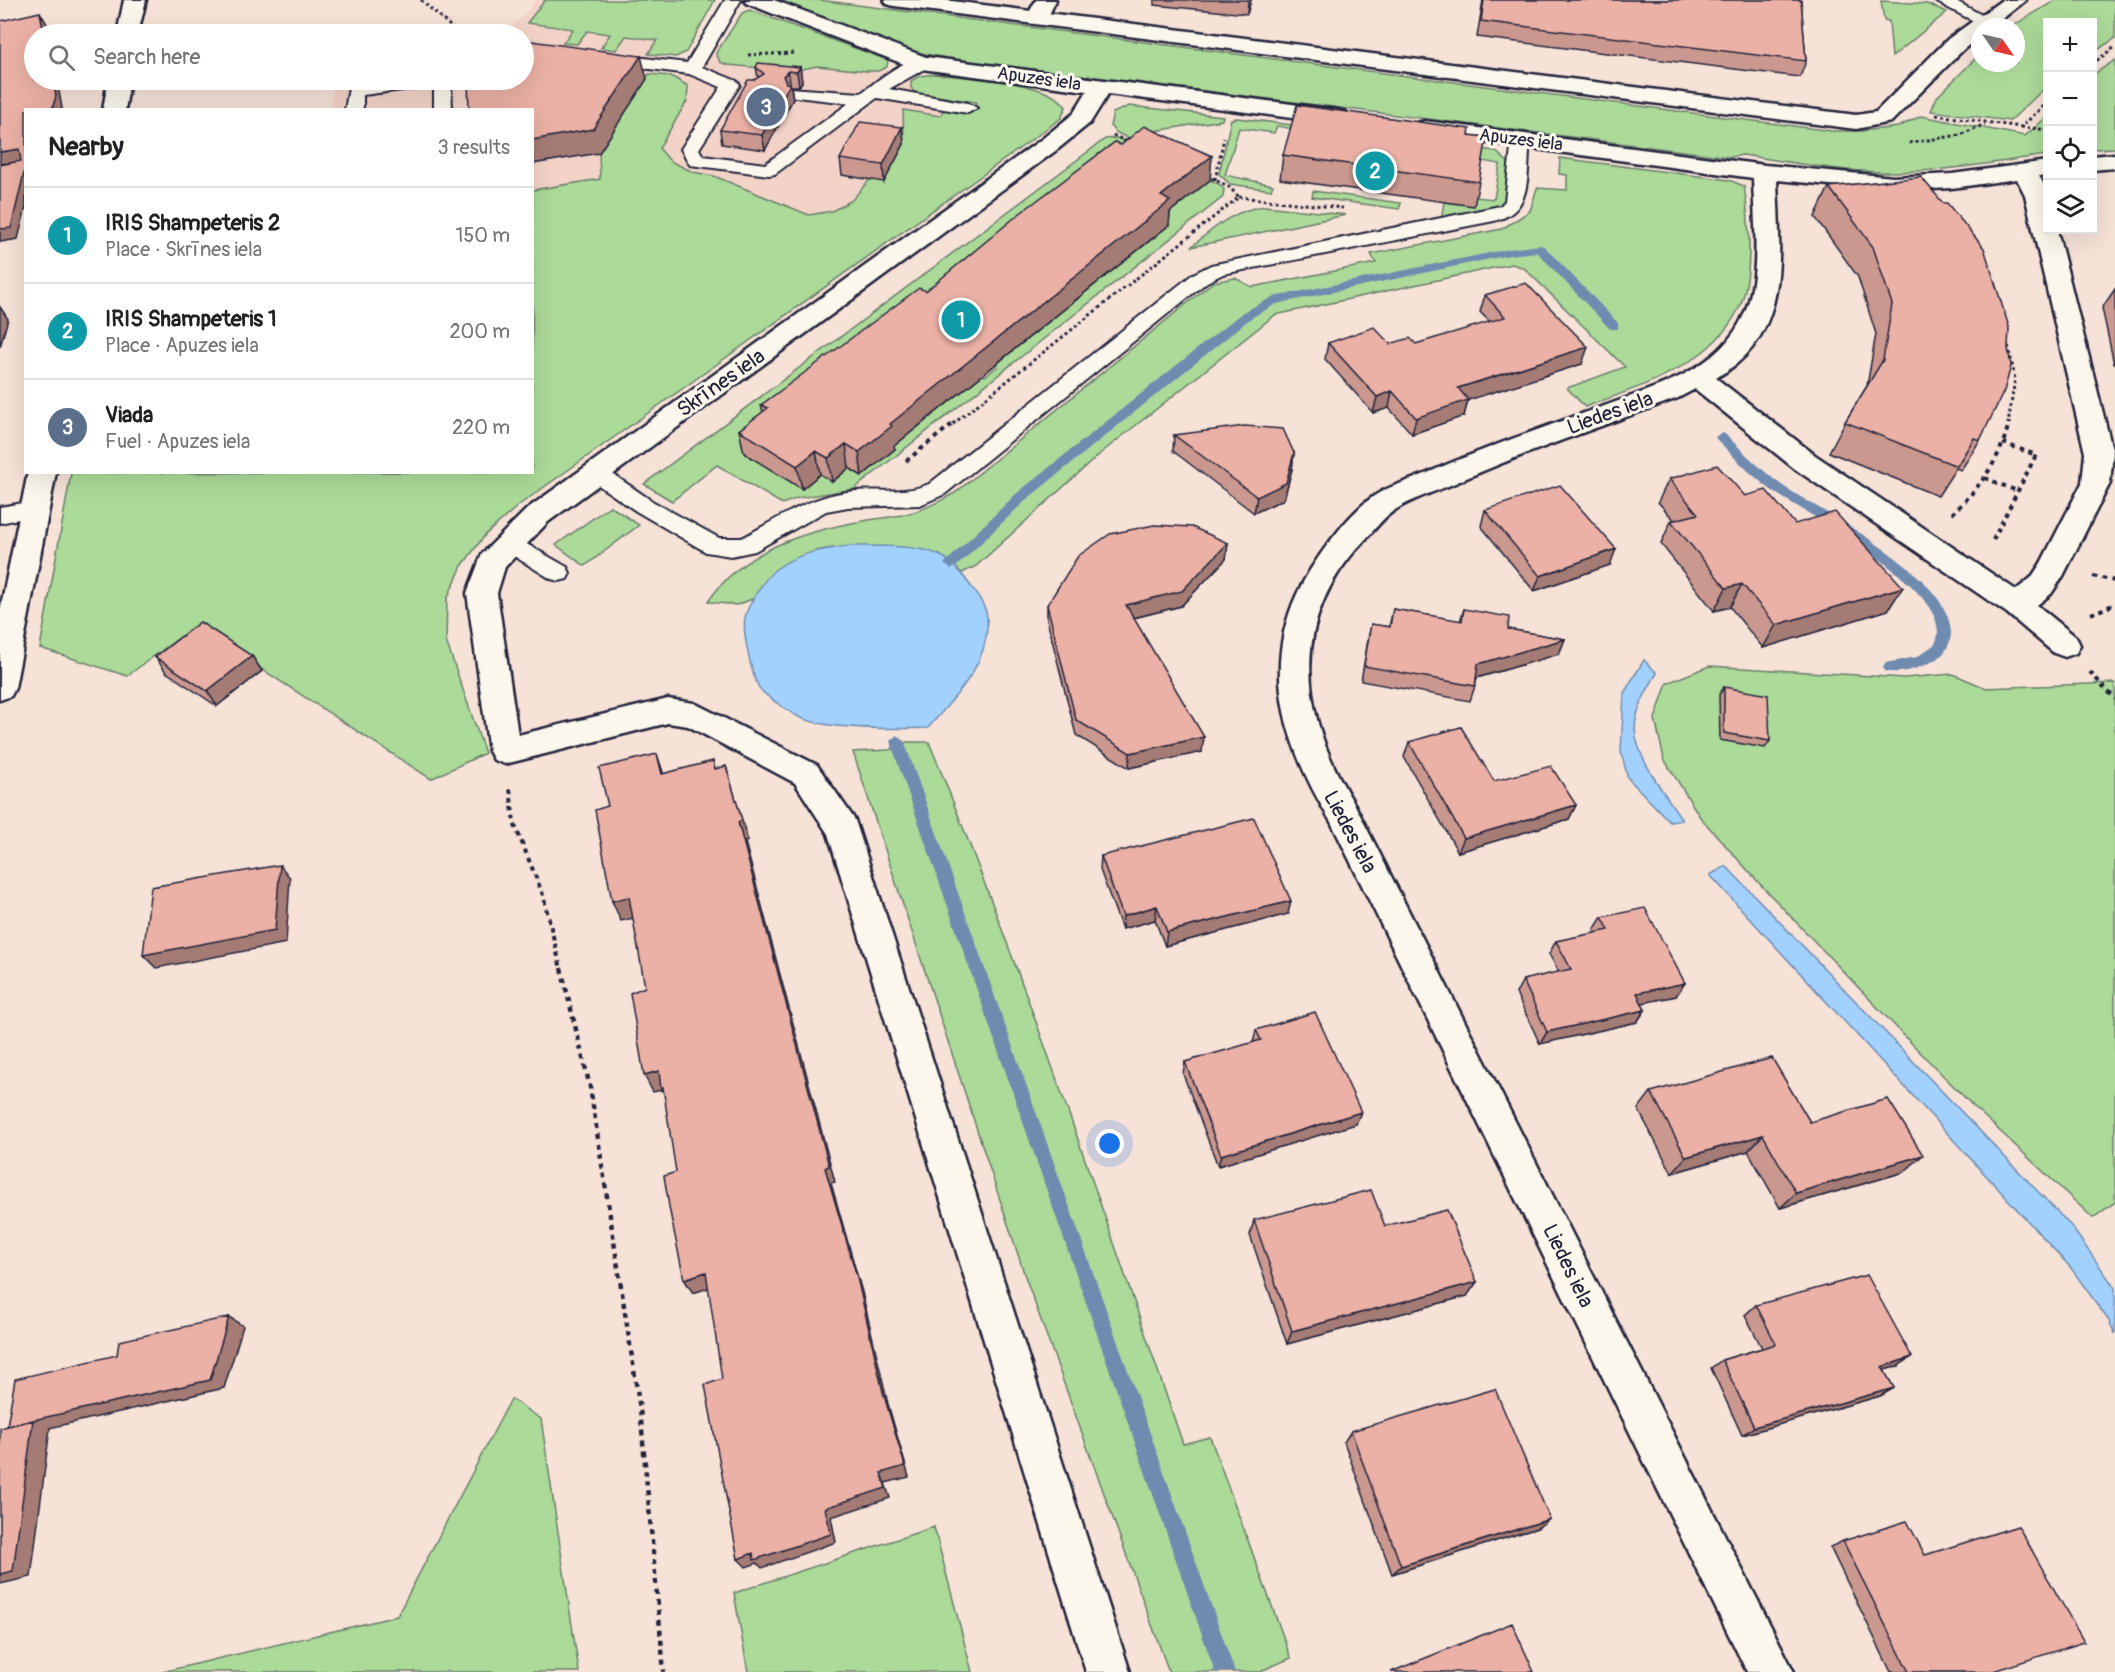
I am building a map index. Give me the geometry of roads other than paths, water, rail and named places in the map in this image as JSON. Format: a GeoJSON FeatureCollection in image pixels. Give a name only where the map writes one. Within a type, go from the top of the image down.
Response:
{"type":"FeatureCollection","features":[{"type":"Feature","properties":{"kind":"street"},"geometry":{"type":"LineString","coordinates":[[130,24],[135,0]]}},
{"type":"Feature","properties":{"kind":"street","name":"Apuzes iela"},"geometry":{"type":"LineString","coordinates":[[755,0],[922,63],[1358,119]]}},
{"type":"Feature","properties":{"kind":"street"},"geometry":{"type":"LineString","coordinates":[[894,0],[1042,9],[1856,122],[1883,117],[1956,44],[1971,32]]}},
{"type":"Feature","properties":{"kind":"street"},"geometry":{"type":"LineString","coordinates":[[1989,18],[2016,0]]}},
{"type":"Feature","properties":{"kind":"street","name":"Skrīnes iela"},"geometry":{"type":"LineString","coordinates":[[1101,87],[1082,118],[1050,144],[538,515],[509,542],[492,562],[482,593],[505,751],[668,711],[694,715],[806,774],[843,830],[1108,1672]]}},
{"type":"Feature","properties":{"kind":"street"},"geometry":{"type":"LineString","coordinates":[[114,108],[117,90]]}},
{"type":"Feature","properties":{"kind":"street","name":"Apuzes iela"},"geometry":{"type":"LineString","coordinates":[[1404,125],[1765,172],[1893,184],[1952,181],[2036,169]]}},
{"type":"Feature","properties":{"kind":"street"},"geometry":{"type":"LineString","coordinates":[[2097,163],[2115,161]]}},
{"type":"Feature","properties":{"kind":"street"},"geometry":{"type":"LineString","coordinates":[[2016,605],[2041,586],[2053,568],[2096,483],[2099,453],[2037,195],[2036,169]]}},
{"type":"Feature","properties":{"kind":"street","name":"Liedes iela"},"geometry":{"type":"LineString","coordinates":[[1765,172],[1767,280],[1759,313],[1741,342],[1722,363],[1699,378],[1669,392],[1475,463],[1384,503],[1342,546],[1319,578],[1304,611],[1293,676],[1299,716],[1323,781],[1343,814],[1771,1672]]}},
{"type":"Feature","properties":{"kind":"street"},"geometry":{"type":"LineString","coordinates":[[1699,378],[1805,462],[2016,605],[2065,645]]}},
{"type":"Feature","properties":{"kind":"street"},"geometry":{"type":"LineString","coordinates":[[0,688],[42,474]]}},
{"type":"Feature","properties":{"kind":"lane"},"geometry":{"type":"LineString","coordinates":[[696,63],[733,0]]}},
{"type":"Feature","properties":{"kind":"lane"},"geometry":{"type":"LineString","coordinates":[[1941,0],[1979,18]]}},
{"type":"Feature","properties":{"kind":"lane"},"geometry":{"type":"LineString","coordinates":[[595,57],[696,63],[737,86],[690,149],[696,161],[769,170],[897,75],[922,63]]}},
{"type":"Feature","properties":{"kind":"lane"},"geometry":{"type":"LineString","coordinates":[[354,108],[355,91],[363,90]]}},
{"type":"Feature","properties":{"kind":"lane"},"geometry":{"type":"LineString","coordinates":[[442,90],[443,108]]}},
{"type":"Feature","properties":{"kind":"lane"},"geometry":{"type":"LineString","coordinates":[[796,92],[869,96],[968,108]]}},
{"type":"Feature","properties":{"kind":"lane"},"geometry":{"type":"LineString","coordinates":[[596,473],[644,506],[714,546],[731,548],[747,545],[820,505],[858,499],[920,498],[937,489],[1200,278],[1218,269],[1494,215],[1507,210],[1514,202],[1520,167],[1521,140]]}},
{"type":"Feature","properties":{"kind":"lane"},"geometry":{"type":"LineString","coordinates":[[0,515],[34,510]]}},
{"type":"Feature","properties":{"kind":"lane"},"geometry":{"type":"LineString","coordinates":[[509,542],[559,573]]}},
{"type":"Feature","properties":{"kind":"water"},"geometry":{"type":"Polygon","coordinates":[[[850,546],[921,549],[941,556],[960,573],[985,609],[987,633],[977,664],[960,691],[928,728],[863,728],[813,722],[779,705],[760,689],[757,683],[748,655],[744,625],[749,606],[762,584],[776,569],[802,555],[850,546]]]}},
{"type":"Feature","properties":{"kind":"water"},"geometry":{"type":"Polygon","coordinates":[[[1644,660],[1657,673],[1637,714],[1635,729],[1637,741],[1647,765],[1682,820],[1670,822],[1628,778],[1621,752],[1624,693],[1644,660]]]}},
{"type":"Feature","properties":{"kind":"water"},"geometry":{"type":"Polygon","coordinates":[[[1726,866],[2071,1226],[2115,1288],[2115,1334],[2109,1321],[2071,1268],[1710,875],[1726,866]]]}},
{"type":"Feature","properties":{"kind":"waterway"},"geometry":{"type":"LineString","coordinates":[[951,564],[1021,497],[1247,315],[1273,301],[1509,252],[1540,248],[1614,326]]}},
{"type":"Feature","properties":{"kind":"waterway"},"geometry":{"type":"LineString","coordinates":[[1721,437],[1771,483],[1881,554],[1909,576],[1931,598],[1944,620],[1944,640],[1940,647],[1929,658],[1922,661],[1890,667]]}},
{"type":"Feature","properties":{"kind":"waterway"},"geometry":{"type":"LineString","coordinates":[[897,741],[1225,1672]]}},
{"type":"Feature","properties":{"kind":"place","name":"Viada"},"geometry":{"type":"Point","coordinates":[766,107]}},
{"type":"Feature","properties":{"kind":"place","name":"IRIS Shampeteris 1"},"geometry":{"type":"Point","coordinates":[1375,171]}},
{"type":"Feature","properties":{"kind":"place","name":"IRIS Shampeteris 2"},"geometry":{"type":"Point","coordinates":[961,320]}}]}
